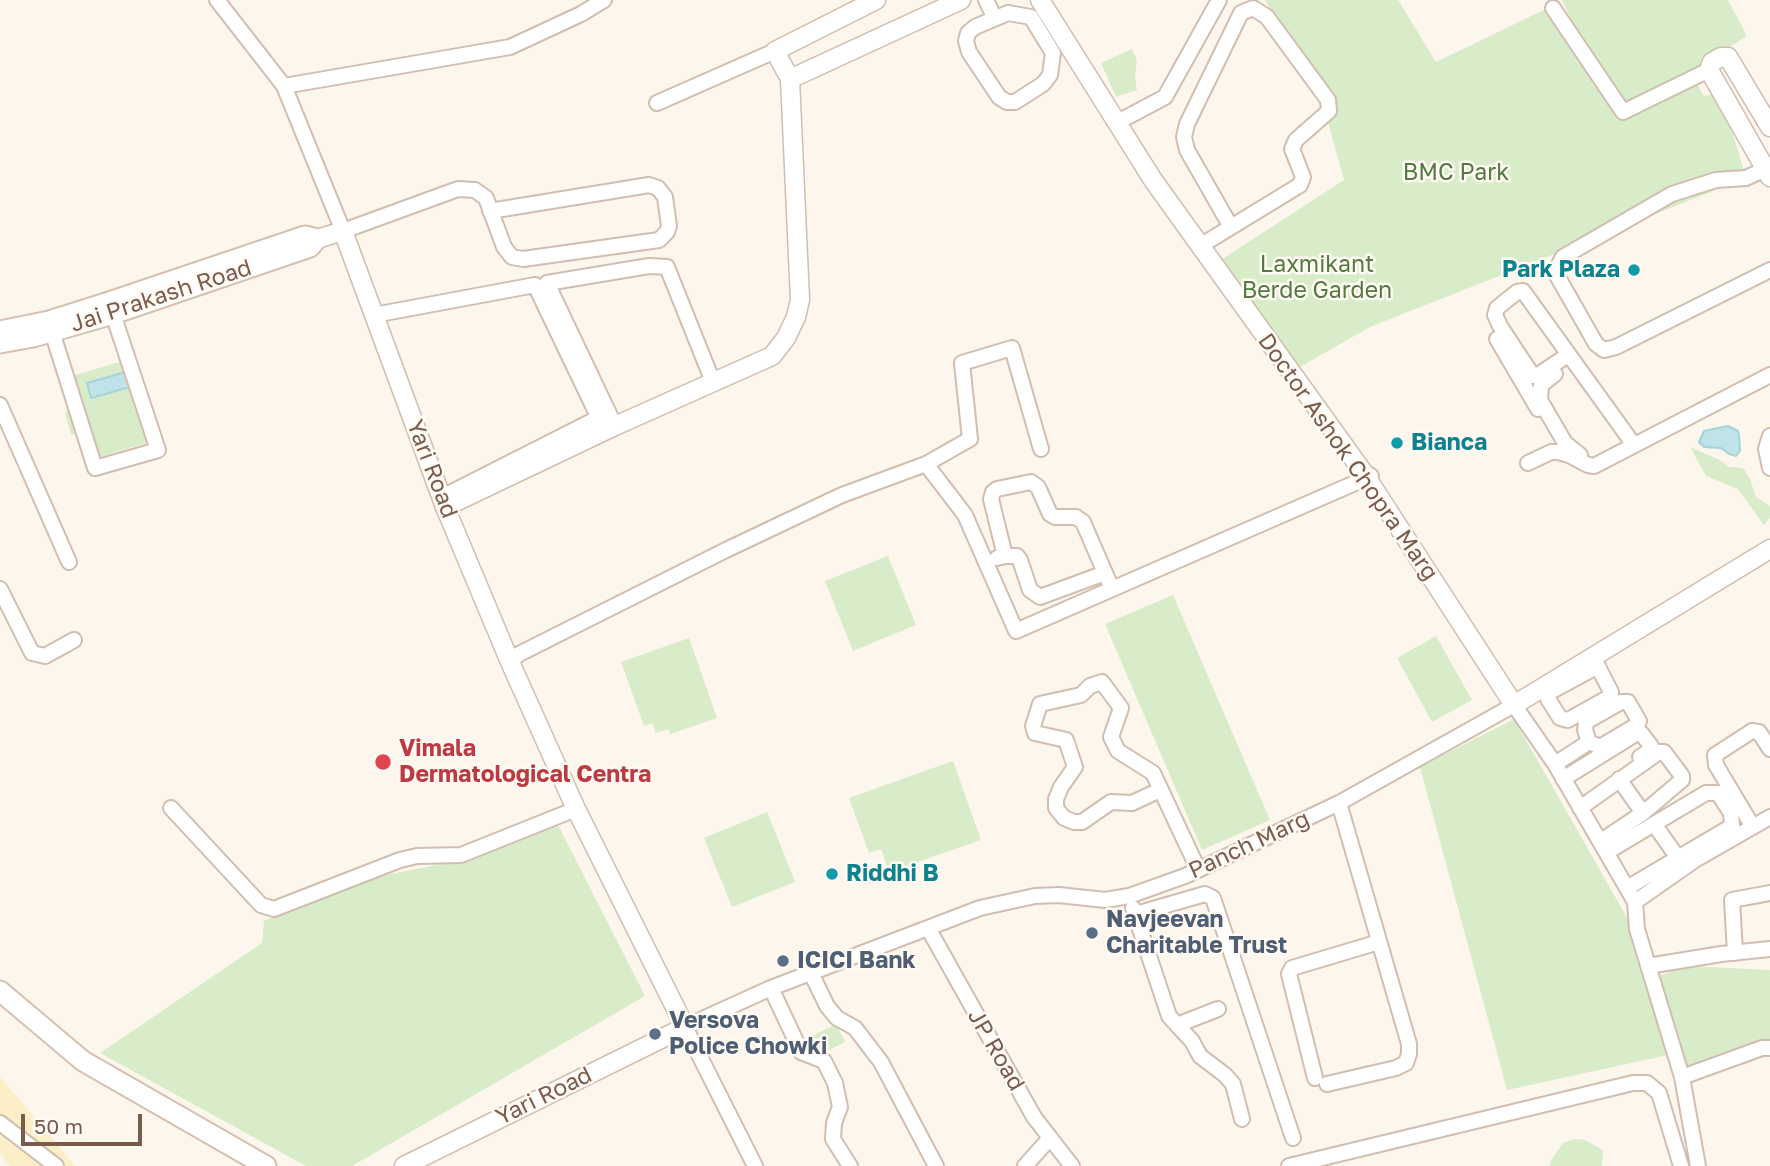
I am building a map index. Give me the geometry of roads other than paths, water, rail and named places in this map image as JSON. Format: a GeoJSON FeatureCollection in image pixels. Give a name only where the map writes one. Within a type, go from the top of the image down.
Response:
{"type":"FeatureCollection","features":[{"type":"Feature","properties":{"kind":"main road","name":"Jai Prakash Road"},"geometry":{"type":"LineString","coordinates":[[0,343],[310,247],[317,239]]}},
{"type":"Feature","properties":{"kind":"main road"},"geometry":{"type":"LineString","coordinates":[[0,331],[51,326]]}},
{"type":"Feature","properties":{"kind":"main road"},"geometry":{"type":"LineString","coordinates":[[0,991],[83,1061],[266,1166]]}},
{"type":"Feature","properties":{"kind":"main road"},"geometry":{"type":"LineString","coordinates":[[0,1008],[77,1070],[242,1166]]}},
{"type":"Feature","properties":{"kind":"street"},"geometry":{"type":"LineString","coordinates":[[217,0],[284,86],[343,231]]}},
{"type":"Feature","properties":{"kind":"street"},"geometry":{"type":"LineString","coordinates":[[284,86],[510,47],[581,14],[604,0]]}},
{"type":"Feature","properties":{"kind":"street"},"geometry":{"type":"LineString","coordinates":[[657,103],[775,51],[876,0]]}},
{"type":"Feature","properties":{"kind":"street"},"geometry":{"type":"LineString","coordinates":[[790,79],[961,0]]}},
{"type":"Feature","properties":{"kind":"street"},"geometry":{"type":"LineString","coordinates":[[986,0],[994,17]]}},
{"type":"Feature","properties":{"kind":"street","name":"Doctor Ashok Chopra Marg"},"geometry":{"type":"LineString","coordinates":[[1040,0],[1153,180],[1365,475],[1514,705]]}},
{"type":"Feature","properties":{"kind":"street"},"geometry":{"type":"LineString","coordinates":[[1116,123],[1165,97],[1219,0]]}},
{"type":"Feature","properties":{"kind":"street"},"geometry":{"type":"LineString","coordinates":[[1200,246],[1300,185],[1303,177],[1292,149],[1296,141],[1329,111],[1328,100],[1267,16],[1253,8],[1241,13],[1187,124],[1184,136],[1187,150],[1231,227]]}},
{"type":"Feature","properties":{"kind":"street"},"geometry":{"type":"LineString","coordinates":[[1553,8],[1623,112],[1709,70],[1712,62],[1721,57],[1728,57],[1770,127]]}},
{"type":"Feature","properties":{"kind":"street"},"geometry":{"type":"LineString","coordinates":[[1007,13],[1031,16],[1053,53],[1051,75],[1043,85],[1015,102],[1007,102],[999,97],[969,52],[966,41],[968,33],[994,17],[1007,13]]}},
{"type":"Feature","properties":{"kind":"street"},"geometry":{"type":"LineString","coordinates":[[444,502],[606,425],[772,355],[786,338],[796,317],[800,300],[790,79],[775,51]]}},
{"type":"Feature","properties":{"kind":"street"},"geometry":{"type":"LineString","coordinates":[[1709,70],[1767,173],[1716,180],[1672,194],[1563,257],[1555,272],[1596,344],[1604,350],[1616,347],[1770,270]]}},
{"type":"Feature","properties":{"kind":"street"},"geometry":{"type":"LineString","coordinates":[[317,239],[458,189],[475,190],[486,198],[490,211],[505,247],[512,257],[523,259],[659,240],[669,226],[665,197],[658,188],[649,185],[490,211]]}},
{"type":"Feature","properties":{"kind":"street","name":"Yari Road"},"geometry":{"type":"LineString","coordinates":[[343,231],[444,502],[510,662],[576,809],[755,1166]]}},
{"type":"Feature","properties":{"kind":"street"},"geometry":{"type":"LineString","coordinates":[[606,425],[547,283],[649,266],[667,267],[713,382]]}},
{"type":"Feature","properties":{"kind":"street"},"geometry":{"type":"LineString","coordinates":[[374,315],[535,285],[606,425]]}},
{"type":"Feature","properties":{"kind":"street"},"geometry":{"type":"LineString","coordinates":[[1571,358],[1532,376],[1500,326],[1495,315],[1497,308],[1517,292],[1524,291],[1634,445]]}},
{"type":"Feature","properties":{"kind":"street"},"geometry":{"type":"LineString","coordinates":[[51,326],[94,468],[158,450],[111,308]]}},
{"type":"Feature","properties":{"kind":"street"},"geometry":{"type":"LineString","coordinates":[[1492,328],[1564,454]]}},
{"type":"Feature","properties":{"kind":"street"},"geometry":{"type":"LineString","coordinates":[[510,662],[519,654],[726,550],[842,495],[926,464],[970,439],[962,363],[1012,348],[1041,449]]}},
{"type":"Feature","properties":{"kind":"street"},"geometry":{"type":"LineString","coordinates":[[1571,358],[1541,385],[1540,400],[1565,443],[1579,454],[1600,463]]}},
{"type":"Feature","properties":{"kind":"street"},"geometry":{"type":"LineString","coordinates":[[1528,463],[1551,452],[1564,454],[1594,466],[1770,375]]}},
{"type":"Feature","properties":{"kind":"street"},"geometry":{"type":"LineString","coordinates":[[0,405],[3,422],[69,562]]}},
{"type":"Feature","properties":{"kind":"street"},"geometry":{"type":"LineString","coordinates":[[1770,436],[1766,449],[1770,468]]}},
{"type":"Feature","properties":{"kind":"street"},"geometry":{"type":"LineString","coordinates":[[926,464],[965,515],[1016,631],[1365,475]]}},
{"type":"Feature","properties":{"kind":"street"},"geometry":{"type":"LineString","coordinates":[[1005,556],[991,499],[993,492],[1031,482],[1038,487],[1050,514],[1055,517],[1076,517],[1083,522],[1112,589]]}},
{"type":"Feature","properties":{"kind":"street","name":"Panch Marg"},"geometry":{"type":"LineString","coordinates":[[685,1027],[771,988],[980,908],[1059,895],[1105,900],[1129,897],[1198,869],[1339,803],[1562,681],[1770,549]]}},
{"type":"Feature","properties":{"kind":"street"},"geometry":{"type":"LineString","coordinates":[[986,562],[1005,556],[1017,556],[1030,590],[1040,597],[1048,618]]}},
{"type":"Feature","properties":{"kind":"street"},"geometry":{"type":"LineString","coordinates":[[1040,597],[1105,573]]}},
{"type":"Feature","properties":{"kind":"street"},"geometry":{"type":"LineString","coordinates":[[0,589],[32,653],[45,656],[74,640]]}},
{"type":"Feature","properties":{"kind":"street"},"geometry":{"type":"LineString","coordinates":[[1562,681],[1547,696],[1560,718],[1568,720],[1611,696],[1596,661]]}},
{"type":"Feature","properties":{"kind":"street"},"geometry":{"type":"LineString","coordinates":[[1160,790],[1132,803],[1111,802],[1083,822],[1063,818],[1056,808],[1056,799],[1060,787],[1075,768],[1066,740],[1035,733],[1032,726],[1040,704],[1081,695],[1090,686],[1102,682],[1121,708],[1111,737],[1118,751],[1153,773],[1198,869]]}},
{"type":"Feature","properties":{"kind":"street"},"geometry":{"type":"LineString","coordinates":[[1514,705],[1555,764],[1635,902],[1637,929],[1682,1077],[1698,1166]]}},
{"type":"Feature","properties":{"kind":"street"},"geometry":{"type":"LineString","coordinates":[[1753,827],[1716,765],[1715,755],[1752,731],[1759,732],[1770,749]]}},
{"type":"Feature","properties":{"kind":"street"},"geometry":{"type":"LineString","coordinates":[[1563,779],[1636,733],[1641,733],[1651,746],[1651,750],[1578,804]]}},
{"type":"Feature","properties":{"kind":"street"},"geometry":{"type":"LineString","coordinates":[[1555,764],[1589,742]]}},
{"type":"Feature","properties":{"kind":"street"},"geometry":{"type":"LineString","coordinates":[[1578,804],[1659,752],[1664,752],[1682,776],[1682,780],[1604,846]]}},
{"type":"Feature","properties":{"kind":"street"},"geometry":{"type":"LineString","coordinates":[[1619,779],[1643,813]]}},
{"type":"Feature","properties":{"kind":"street"},"geometry":{"type":"LineString","coordinates":[[1604,846],[1654,824],[1706,793],[1718,793],[1731,813],[1732,826],[1627,888]]}},
{"type":"Feature","properties":{"kind":"street"},"geometry":{"type":"LineString","coordinates":[[1339,803],[1409,1044],[1409,1054],[1406,1063],[1396,1068],[1321,1081],[1289,974],[1297,964],[1379,942]]}},
{"type":"Feature","properties":{"kind":"street"},"geometry":{"type":"LineString","coordinates":[[172,808],[261,905],[274,909],[400,860],[417,856],[461,855],[576,809]]}},
{"type":"Feature","properties":{"kind":"street"},"geometry":{"type":"LineString","coordinates":[[1635,902],[1695,860],[1770,817]]}},
{"type":"Feature","properties":{"kind":"street"},"geometry":{"type":"LineString","coordinates":[[1654,824],[1678,858]]}},
{"type":"Feature","properties":{"kind":"street"},"geometry":{"type":"LineString","coordinates":[[1735,953],[1732,900],[1770,893]]}},
{"type":"Feature","properties":{"kind":"street"},"geometry":{"type":"LineString","coordinates":[[1136,914],[1205,894],[1213,898],[1293,1138]]}},
{"type":"Feature","properties":{"kind":"street"},"geometry":{"type":"LineString","coordinates":[[1129,897],[1169,1016],[1192,1041],[1200,1056],[1233,1084],[1242,1119]]}},
{"type":"Feature","properties":{"kind":"street","name":"JP Road"},"geometry":{"type":"LineString","coordinates":[[928,928],[1034,1116],[1072,1166]]}},
{"type":"Feature","properties":{"kind":"street"},"geometry":{"type":"LineString","coordinates":[[1648,966],[1770,949]]}},
{"type":"Feature","properties":{"kind":"street"},"geometry":{"type":"LineString","coordinates":[[811,973],[827,1006],[837,1018],[855,1028],[881,1062],[936,1166]]}},
{"type":"Feature","properties":{"kind":"street"},"geometry":{"type":"LineString","coordinates":[[771,988],[801,1052],[824,1061],[835,1083],[840,1107],[834,1123],[833,1139],[850,1166]]}},
{"type":"Feature","properties":{"kind":"street"},"geometry":{"type":"LineString","coordinates":[[1177,1025],[1218,1009]]}},
{"type":"Feature","properties":{"kind":"street","name":"Yari Road"},"geometry":{"type":"LineString","coordinates":[[404,1166],[685,1027]]}},
{"type":"Feature","properties":{"kind":"street"},"geometry":{"type":"LineString","coordinates":[[1682,1077],[1762,1048],[1770,1048]]}},
{"type":"Feature","properties":{"kind":"street"},"geometry":{"type":"LineString","coordinates":[[1289,1166],[1633,1083],[1647,1083],[1659,1093],[1681,1166]]}},
{"type":"Feature","properties":{"kind":"street"},"geometry":{"type":"LineString","coordinates":[[0,1123],[56,1166]]}},
{"type":"Feature","properties":{"kind":"street"},"geometry":{"type":"LineString","coordinates":[[1025,1166],[1050,1138]]}},
{"type":"Feature","properties":{"kind":"water"},"geometry":{"type":"Polygon","coordinates":[[[126,372],[130,387],[91,398],[87,383],[126,372]]]}},
{"type":"Feature","properties":{"kind":"water"},"geometry":{"type":"Polygon","coordinates":[[[1728,426],[1738,431],[1740,451],[1736,456],[1721,448],[1704,447],[1699,442],[1704,431],[1728,426]]]}},
{"type":"Feature","properties":{"kind":"place","name":"Park Plaza"},"geometry":{"type":"Point","coordinates":[1634,270]}},
{"type":"Feature","properties":{"kind":"place","name":"Bianca"},"geometry":{"type":"Point","coordinates":[1397,443]}},
{"type":"Feature","properties":{"kind":"place","name":"Vimala Dermatological Centra"},"geometry":{"type":"Point","coordinates":[383,762]}},
{"type":"Feature","properties":{"kind":"place","name":"Riddhi B"},"geometry":{"type":"Point","coordinates":[832,874]}},
{"type":"Feature","properties":{"kind":"place","name":"Navjeevan Charitable Trust"},"geometry":{"type":"Point","coordinates":[1092,933]}},
{"type":"Feature","properties":{"kind":"place","name":"ICICI Bank"},"geometry":{"type":"Point","coordinates":[783,961]}},
{"type":"Feature","properties":{"kind":"place","name":"Versova Police Chowki"},"geometry":{"type":"Point","coordinates":[655,1034]}},
{"type":"Feature","properties":{"kind":"park label","name":"BMC Park"},"geometry":{"type":"Point","coordinates":[1456,173]}},
{"type":"Feature","properties":{"kind":"park label","name":"Laxmikant Berde Garden"},"geometry":{"type":"Point","coordinates":[1317,278]}}]}
